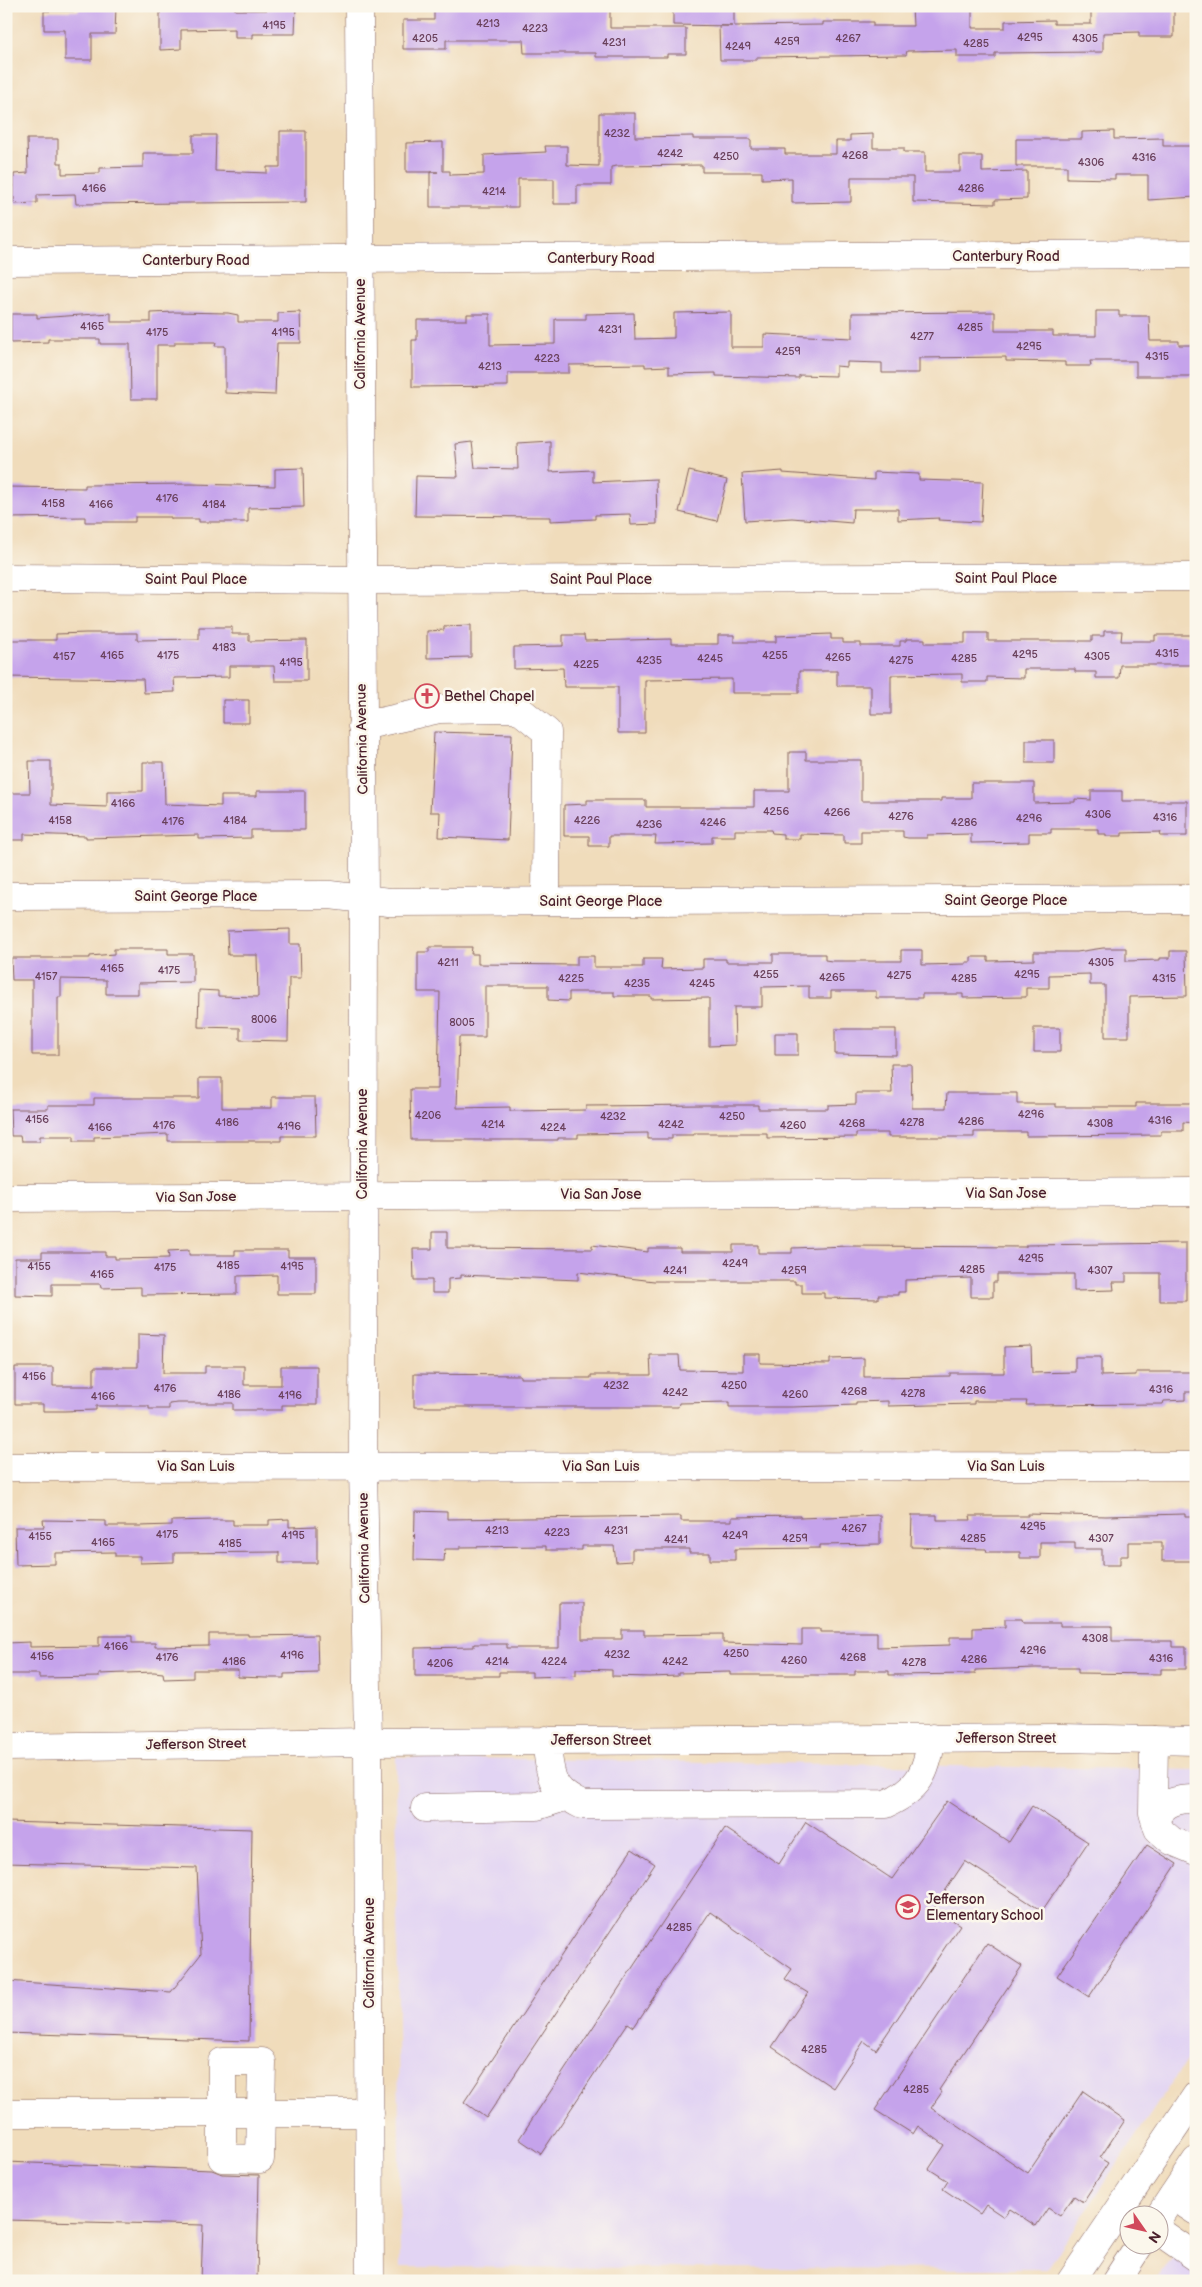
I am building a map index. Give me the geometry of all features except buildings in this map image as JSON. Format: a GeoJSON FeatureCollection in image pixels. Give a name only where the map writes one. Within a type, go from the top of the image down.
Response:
{"type":"FeatureCollection","features":[{"type":"Feature","properties":{"kind":"street","name":"California Avenue"},"geometry":{"type":"LineString","coordinates":[[359,6],[364,899],[363,1465],[368,1742],[370,2281]]}},
{"type":"Feature","properties":{"kind":"street","name":"Canterbury Road"},"geometry":{"type":"LineString","coordinates":[[6,260],[359,260],[1196,254]]}},
{"type":"Feature","properties":{"kind":"street","name":"Saint Paul Place"},"geometry":{"type":"LineString","coordinates":[[6,578],[361,580],[1196,578]]}},
{"type":"Feature","properties":{"kind":"street"},"geometry":{"type":"LineString","coordinates":[[362,726],[439,709],[516,708],[547,732],[546,902]]}},
{"type":"Feature","properties":{"kind":"street","name":"Saint George Place"},"geometry":{"type":"LineString","coordinates":[[6,896],[330,895],[389,902],[1196,899]]}},
{"type":"Feature","properties":{"kind":"street","name":"Via San Jose"},"geometry":{"type":"LineString","coordinates":[[6,1198],[1196,1192]]}},
{"type":"Feature","properties":{"kind":"street","name":"Via San Luis"},"geometry":{"type":"LineString","coordinates":[[6,1467],[363,1465],[1196,1466]]}},
{"type":"Feature","properties":{"kind":"street"},"geometry":{"type":"LineString","coordinates":[[546,1740],[551,1779],[565,1797],[582,1805],[886,1804],[906,1795],[919,1780],[929,1756],[932,1738]]}},
{"type":"Feature","properties":{"kind":"street","name":"Jefferson Street"},"geometry":{"type":"LineString","coordinates":[[6,1747],[546,1740],[932,1738],[1196,1741]]}},
{"type":"Feature","properties":{"kind":"street"},"geometry":{"type":"LineString","coordinates":[[1154,1740],[1153,1813],[1158,1829],[1172,1841],[1196,1851]]}},
{"type":"Feature","properties":{"kind":"street"},"geometry":{"type":"LineString","coordinates":[[425,1808],[537,1806],[565,1797]]}},
{"type":"Feature","properties":{"kind":"street"},"geometry":{"type":"LineString","coordinates":[[1155,1819],[1160,1810],[1170,1802],[1196,1799]]}},
{"type":"Feature","properties":{"kind":"street"},"geometry":{"type":"LineString","coordinates":[[222,2062],[262,2062],[260,2112],[260,2159],[222,2158],[222,2062]]}},
{"type":"Feature","properties":{"kind":"street"},"geometry":{"type":"LineString","coordinates":[[1071,2281],[1196,2096]]}},
{"type":"Feature","properties":{"kind":"street"},"geometry":{"type":"LineString","coordinates":[[6,2113],[370,2113]]}},
{"type":"Feature","properties":{"kind":"street"},"geometry":{"type":"LineString","coordinates":[[1167,2204],[1196,2161]]}},
{"type":"Feature","properties":{"kind":"street"},"geometry":{"type":"LineString","coordinates":[[1170,2206],[1196,2211]]}},
{"type":"Feature","properties":{"kind":"street"},"geometry":{"type":"LineString","coordinates":[[1170,2239],[1196,2257]]}},
{"type":"Feature","properties":{"kind":"street"},"geometry":{"type":"LineString","coordinates":[[1116,2281],[1134,2254]]}},
{"type":"Feature","properties":{"kind":"shaded area"},"geometry":{"type":"Polygon","coordinates":[[[396,1757],[1196,1770],[1196,2046],[1047,2269],[400,2267],[396,1757]]]}},
{"type":"Feature","properties":{"kind":"shaded area"},"geometry":{"type":"Polygon","coordinates":[[[1183,2241],[1196,2249],[1196,2281],[1156,2281],[1183,2241]]]}},
{"type":"Feature","properties":{"kind":"place","name":"Bethel Chapel"},"geometry":{"type":"Point","coordinates":[427,696]}},
{"type":"Feature","properties":{"kind":"place","name":"Jefferson Elementary School"},"geometry":{"type":"Point","coordinates":[908,1907]}}]}
